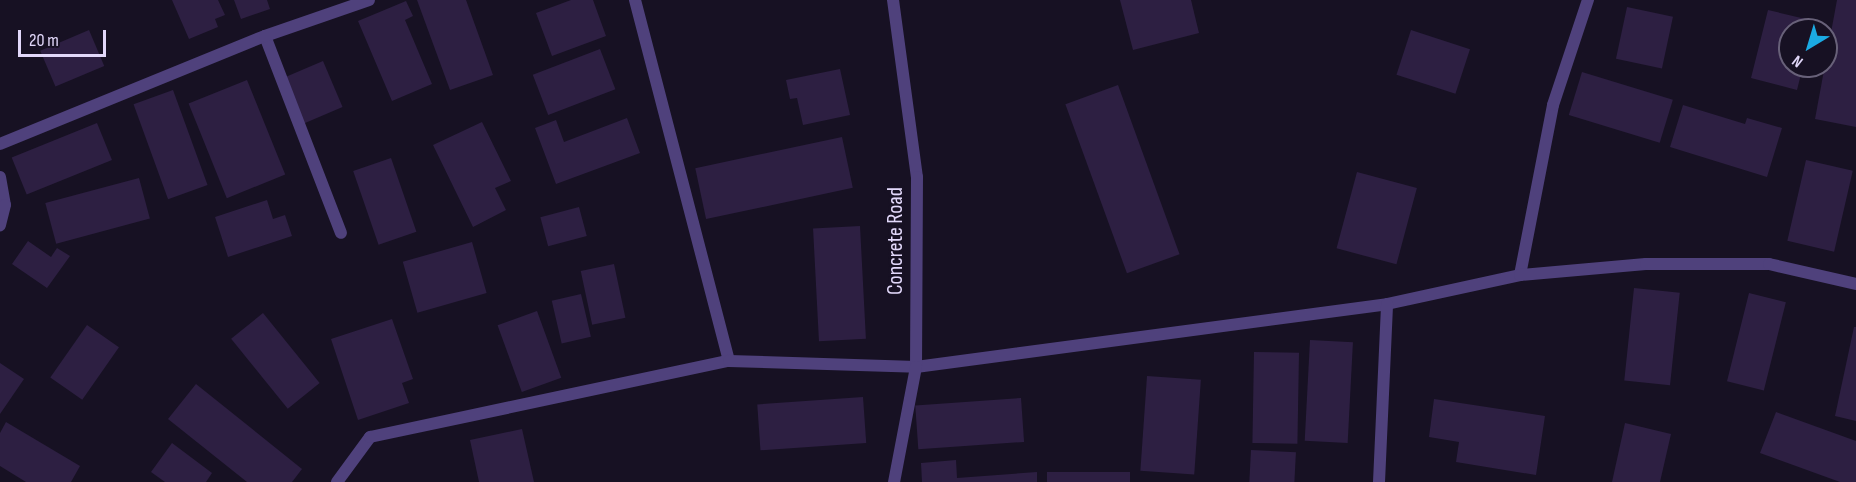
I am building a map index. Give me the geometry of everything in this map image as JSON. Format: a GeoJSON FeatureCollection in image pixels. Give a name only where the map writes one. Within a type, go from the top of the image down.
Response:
{"type":"FeatureCollection","features":[{"type":"Feature","properties":{"kind":"street"},"geometry":{"type":"LineString","coordinates":[[0,144],[265,36],[369,0]]}},
{"type":"Feature","properties":{"kind":"street"},"geometry":{"type":"LineString","coordinates":[[635,0],[729,361]]}},
{"type":"Feature","properties":{"kind":"street","name":"Concrete Road"},"geometry":{"type":"LineString","coordinates":[[893,0],[917,177],[915,367],[894,482]]}},
{"type":"Feature","properties":{"kind":"street"},"geometry":{"type":"LineString","coordinates":[[1520,275],[1553,105],[1588,0]]}},
{"type":"Feature","properties":{"kind":"street"},"geometry":{"type":"LineString","coordinates":[[265,36],[341,233]]}},
{"type":"Feature","properties":{"kind":"street"},"geometry":{"type":"LineString","coordinates":[[0,177],[5,205],[0,225]]}},
{"type":"Feature","properties":{"kind":"street"},"geometry":{"type":"LineString","coordinates":[[337,482],[370,438],[729,361],[915,367],[1387,304],[1520,275],[1646,264],[1769,264],[1856,284]]}},
{"type":"Feature","properties":{"kind":"street"},"geometry":{"type":"LineString","coordinates":[[1379,482],[1387,304]]}},
{"type":"Feature","properties":{"kind":"building"},"geometry":{"type":"Polygon","coordinates":[[[172,0],[218,0],[225,15],[215,19],[218,27],[189,39],[172,0]]]}},
{"type":"Feature","properties":{"kind":"building"},"geometry":{"type":"Polygon","coordinates":[[[234,0],[267,0],[270,9],[241,19],[234,0]]]}},
{"type":"Feature","properties":{"kind":"building"},"geometry":{"type":"Polygon","coordinates":[[[417,0],[466,0],[493,75],[450,90],[417,0]]]}},
{"type":"Feature","properties":{"kind":"building"},"geometry":{"type":"Polygon","coordinates":[[[571,0],[593,0],[606,36],[552,56],[536,13],[571,0]]]}},
{"type":"Feature","properties":{"kind":"building"},"geometry":{"type":"Polygon","coordinates":[[[1120,0],[1191,0],[1199,33],[1133,50],[1120,0]]]}},
{"type":"Feature","properties":{"kind":"building"},"geometry":{"type":"Polygon","coordinates":[[[1837,0],[1856,0],[1856,127],[1815,119],[1823,78],[1838,78],[1838,18],[1834,18],[1837,0]]]}},
{"type":"Feature","properties":{"kind":"building"},"geometry":{"type":"Polygon","coordinates":[[[406,1],[413,16],[405,20],[432,84],[392,101],[358,21],[406,1]]]}},
{"type":"Feature","properties":{"kind":"building"},"geometry":{"type":"Polygon","coordinates":[[[1627,7],[1673,17],[1662,69],[1616,59],[1627,7]]]}},
{"type":"Feature","properties":{"kind":"building"},"geometry":{"type":"Polygon","coordinates":[[[1768,10],[1801,18],[1778,18],[1778,78],[1800,78],[1797,90],[1751,78],[1768,10]]]}},
{"type":"Feature","properties":{"kind":"building"},"geometry":{"type":"Polygon","coordinates":[[[89,30],[104,66],[55,87],[40,51],[89,30]]]}},
{"type":"Feature","properties":{"kind":"building"},"geometry":{"type":"Polygon","coordinates":[[[1411,30],[1470,49],[1455,94],[1396,75],[1411,30]]]}},
{"type":"Feature","properties":{"kind":"building"},"geometry":{"type":"Polygon","coordinates":[[[600,49],[615,89],[548,115],[533,75],[600,49]]]}},
{"type":"Feature","properties":{"kind":"building"},"geometry":{"type":"Polygon","coordinates":[[[323,61],[343,107],[304,123],[284,77],[323,61]]]}},
{"type":"Feature","properties":{"kind":"building"},"geometry":{"type":"Polygon","coordinates":[[[840,69],[850,115],[803,125],[797,98],[790,99],[786,80],[840,69]]]}},
{"type":"Feature","properties":{"kind":"building"},"geometry":{"type":"Polygon","coordinates":[[[1582,72],[1673,100],[1660,143],[1569,115],[1582,72]]]}},
{"type":"Feature","properties":{"kind":"building"},"geometry":{"type":"Polygon","coordinates":[[[247,80],[285,175],[227,198],[189,104],[247,80]]]}},
{"type":"Feature","properties":{"kind":"building"},"geometry":{"type":"Polygon","coordinates":[[[1118,85],[1180,254],[1127,273],[1065,104],[1118,85]]]}},
{"type":"Feature","properties":{"kind":"building"},"geometry":{"type":"Polygon","coordinates":[[[173,90],[208,185],[168,199],[134,104],[173,90]]]}},
{"type":"Feature","properties":{"kind":"building"},"geometry":{"type":"Polygon","coordinates":[[[1683,105],[1745,124],[1747,118],[1782,128],[1767,177],[1670,147],[1683,105]]]}},
{"type":"Feature","properties":{"kind":"building"},"geometry":{"type":"Polygon","coordinates":[[[627,118],[640,153],[556,184],[535,128],[556,120],[564,142],[627,118]]]}},
{"type":"Feature","properties":{"kind":"building"},"geometry":{"type":"Polygon","coordinates":[[[482,122],[511,181],[495,188],[506,210],[473,227],[433,145],[482,122]]]}},
{"type":"Feature","properties":{"kind":"building"},"geometry":{"type":"Polygon","coordinates":[[[97,123],[112,160],[27,195],[12,157],[97,123]]]}},
{"type":"Feature","properties":{"kind":"building"},"geometry":{"type":"Polygon","coordinates":[[[842,137],[853,188],[706,219],[695,168],[842,137]]]}},
{"type":"Feature","properties":{"kind":"building"},"geometry":{"type":"Polygon","coordinates":[[[391,158],[416,232],[379,245],[353,171],[391,158]]]}},
{"type":"Feature","properties":{"kind":"building"},"geometry":{"type":"Polygon","coordinates":[[[1806,160],[1853,171],[1834,252],[1787,241],[1806,160]]]}},
{"type":"Feature","properties":{"kind":"building"},"geometry":{"type":"Polygon","coordinates":[[[1357,172],[1417,188],[1396,264],[1337,248],[1357,172]]]}},
{"type":"Feature","properties":{"kind":"building"},"geometry":{"type":"Polygon","coordinates":[[[139,178],[150,219],[56,244],[45,203],[139,178]]]}},
{"type":"Feature","properties":{"kind":"building"},"geometry":{"type":"Polygon","coordinates":[[[267,200],[273,219],[285,215],[292,236],[228,257],[215,217],[267,200]]]}},
{"type":"Feature","properties":{"kind":"building"},"geometry":{"type":"Polygon","coordinates":[[[579,207],[587,236],[548,246],[540,217],[579,207]]]}},
{"type":"Feature","properties":{"kind":"building"},"geometry":{"type":"Polygon","coordinates":[[[860,226],[866,339],[819,341],[813,228],[860,226]]]}},
{"type":"Feature","properties":{"kind":"building"},"geometry":{"type":"Polygon","coordinates":[[[28,241],[51,257],[57,248],[70,256],[47,288],[12,264],[28,241]]]}},
{"type":"Feature","properties":{"kind":"building"},"geometry":{"type":"Polygon","coordinates":[[[472,242],[487,293],[417,313],[403,262],[472,242]]]}},
{"type":"Feature","properties":{"kind":"building"},"geometry":{"type":"Polygon","coordinates":[[[614,264],[625,318],[592,325],[581,271],[614,264]]]}},
{"type":"Feature","properties":{"kind":"building"},"geometry":{"type":"Polygon","coordinates":[[[1634,288],[1680,293],[1670,385],[1624,380],[1634,288]]]}},
{"type":"Feature","properties":{"kind":"building"},"geometry":{"type":"Polygon","coordinates":[[[1749,293],[1786,302],[1764,390],[1727,381],[1749,293]]]}},
{"type":"Feature","properties":{"kind":"building"},"geometry":{"type":"Polygon","coordinates":[[[581,294],[591,337],[562,344],[552,301],[581,294]]]}},
{"type":"Feature","properties":{"kind":"building"},"geometry":{"type":"Polygon","coordinates":[[[537,311],[561,378],[522,392],[498,325],[537,311]]]}},
{"type":"Feature","properties":{"kind":"building"},"geometry":{"type":"Polygon","coordinates":[[[263,313],[320,383],[288,409],[231,339],[263,313]]]}},
{"type":"Feature","properties":{"kind":"building"},"geometry":{"type":"Polygon","coordinates":[[[392,319],[413,379],[402,383],[409,403],[358,420],[331,339],[392,319]]]}},
{"type":"Feature","properties":{"kind":"building"},"geometry":{"type":"Polygon","coordinates":[[[87,325],[119,347],[82,400],[50,377],[87,325]]]}},
{"type":"Feature","properties":{"kind":"building"},"geometry":{"type":"Polygon","coordinates":[[[1854,327],[1856,327],[1856,421],[1835,416],[1854,327]]]}},
{"type":"Feature","properties":{"kind":"building"},"geometry":{"type":"Polygon","coordinates":[[[1310,340],[1353,342],[1348,443],[1305,441],[1310,340]]]}},
{"type":"Feature","properties":{"kind":"building"},"geometry":{"type":"Polygon","coordinates":[[[1254,352],[1299,353],[1297,444],[1252,443],[1254,352]]]}},
{"type":"Feature","properties":{"kind":"building"},"geometry":{"type":"Polygon","coordinates":[[[0,363],[24,379],[0,414],[0,363]]]}},
{"type":"Feature","properties":{"kind":"building"},"geometry":{"type":"Polygon","coordinates":[[[1147,376],[1201,380],[1194,475],[1140,471],[1147,376]]]}},
{"type":"Feature","properties":{"kind":"building"},"geometry":{"type":"Polygon","coordinates":[[[196,384],[302,469],[292,482],[247,482],[168,419],[196,384]]]}},
{"type":"Feature","properties":{"kind":"building"},"geometry":{"type":"Polygon","coordinates":[[[863,397],[866,443],[760,450],[757,404],[863,397]]]}},
{"type":"Feature","properties":{"kind":"building"},"geometry":{"type":"Polygon","coordinates":[[[1021,398],[1024,442],[918,449],[915,405],[1021,398]]]}},
{"type":"Feature","properties":{"kind":"building"},"geometry":{"type":"Polygon","coordinates":[[[1434,399],[1545,416],[1536,475],[1456,462],[1459,442],[1429,437],[1434,399]]]}},
{"type":"Feature","properties":{"kind":"building"},"geometry":{"type":"Polygon","coordinates":[[[1776,412],[1856,441],[1856,482],[1840,482],[1760,453],[1776,412]]]}},
{"type":"Feature","properties":{"kind":"building"},"geometry":{"type":"Polygon","coordinates":[[[6,422],[80,466],[71,482],[26,482],[0,466],[0,433],[6,422]]]}},
{"type":"Feature","properties":{"kind":"building"},"geometry":{"type":"Polygon","coordinates":[[[1625,423],[1671,434],[1660,482],[1612,482],[1625,423]]]}},
{"type":"Feature","properties":{"kind":"building"},"geometry":{"type":"Polygon","coordinates":[[[522,429],[534,482],[479,482],[470,440],[522,429]]]}},
{"type":"Feature","properties":{"kind":"building"},"geometry":{"type":"Polygon","coordinates":[[[172,443],[212,473],[206,482],[165,482],[151,472],[172,443]]]}},
{"type":"Feature","properties":{"kind":"building"},"geometry":{"type":"Polygon","coordinates":[[[1251,450],[1296,452],[1294,482],[1249,482],[1251,450]]]}},
{"type":"Feature","properties":{"kind":"building"},"geometry":{"type":"Polygon","coordinates":[[[956,460],[957,478],[1037,472],[1037,482],[922,482],[921,463],[956,460]]]}},
{"type":"Feature","properties":{"kind":"building"},"geometry":{"type":"Polygon","coordinates":[[[1047,472],[1130,472],[1130,482],[1047,482],[1047,472]]]}}]}
